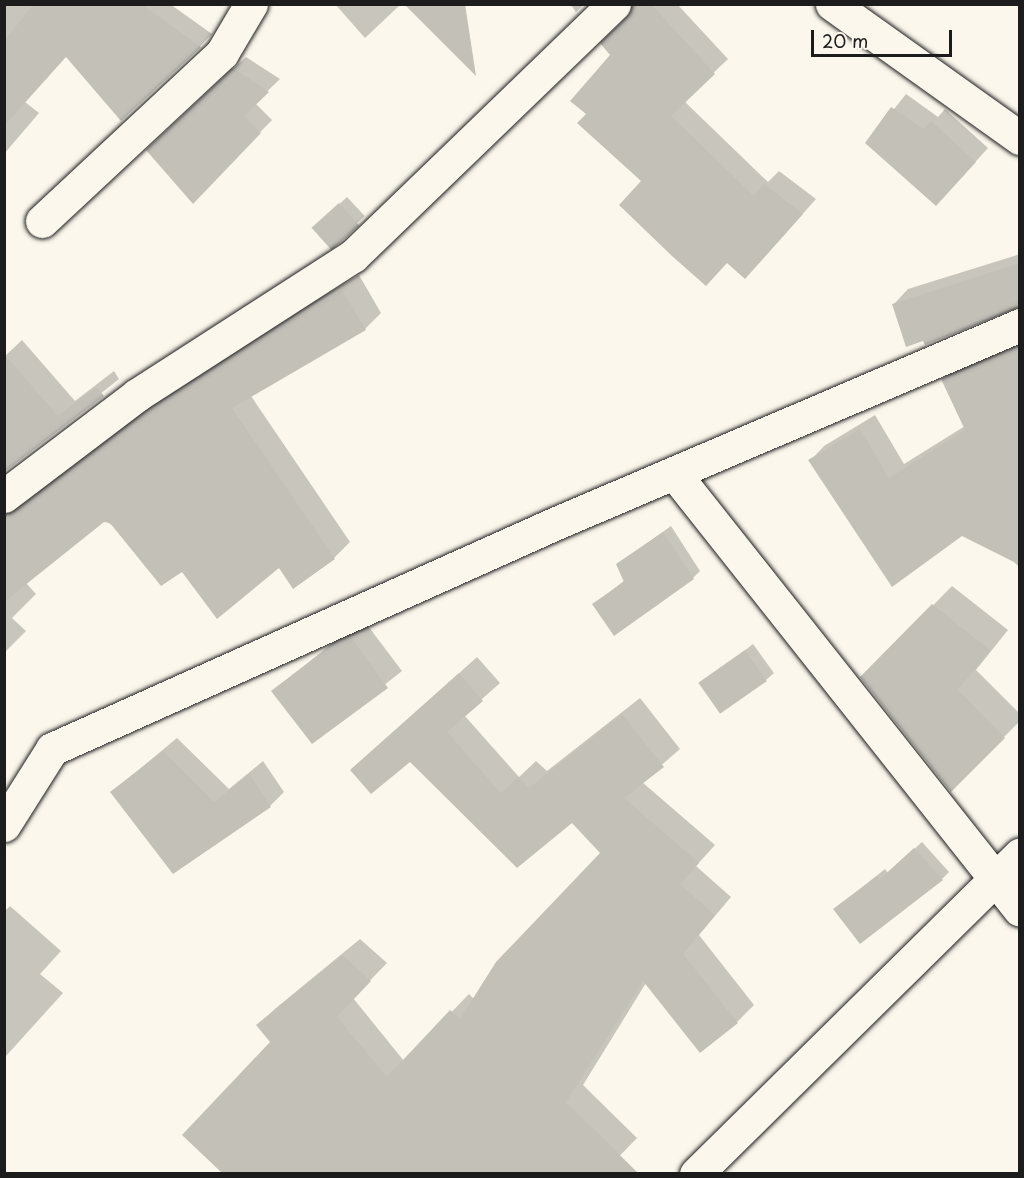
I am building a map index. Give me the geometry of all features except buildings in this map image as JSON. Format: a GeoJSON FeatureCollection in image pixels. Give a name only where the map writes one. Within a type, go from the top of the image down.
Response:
{"type":"FeatureCollection","features":[{"type":"Feature","properties":{"kind":"street"},"geometry":{"type":"LineString","coordinates":[[42,221],[222,53],[251,4]]}},
{"type":"Feature","properties":{"kind":"street"},"geometry":{"type":"LineString","coordinates":[[4,496],[137,395],[353,256],[615,4]]}},
{"type":"Feature","properties":{"kind":"street"},"geometry":{"type":"LineString","coordinates":[[832,4],[1020,138]]}},
{"type":"Feature","properties":{"kind":"street"},"geometry":{"type":"LineString","coordinates":[[4,825],[52,749],[674,473],[1020,325]]}},
{"type":"Feature","properties":{"kind":"street"},"geometry":{"type":"LineString","coordinates":[[674,473],[1020,910]]}},
{"type":"Feature","properties":{"kind":"street"},"geometry":{"type":"LineString","coordinates":[[696,1173],[1020,854]]}}]}
